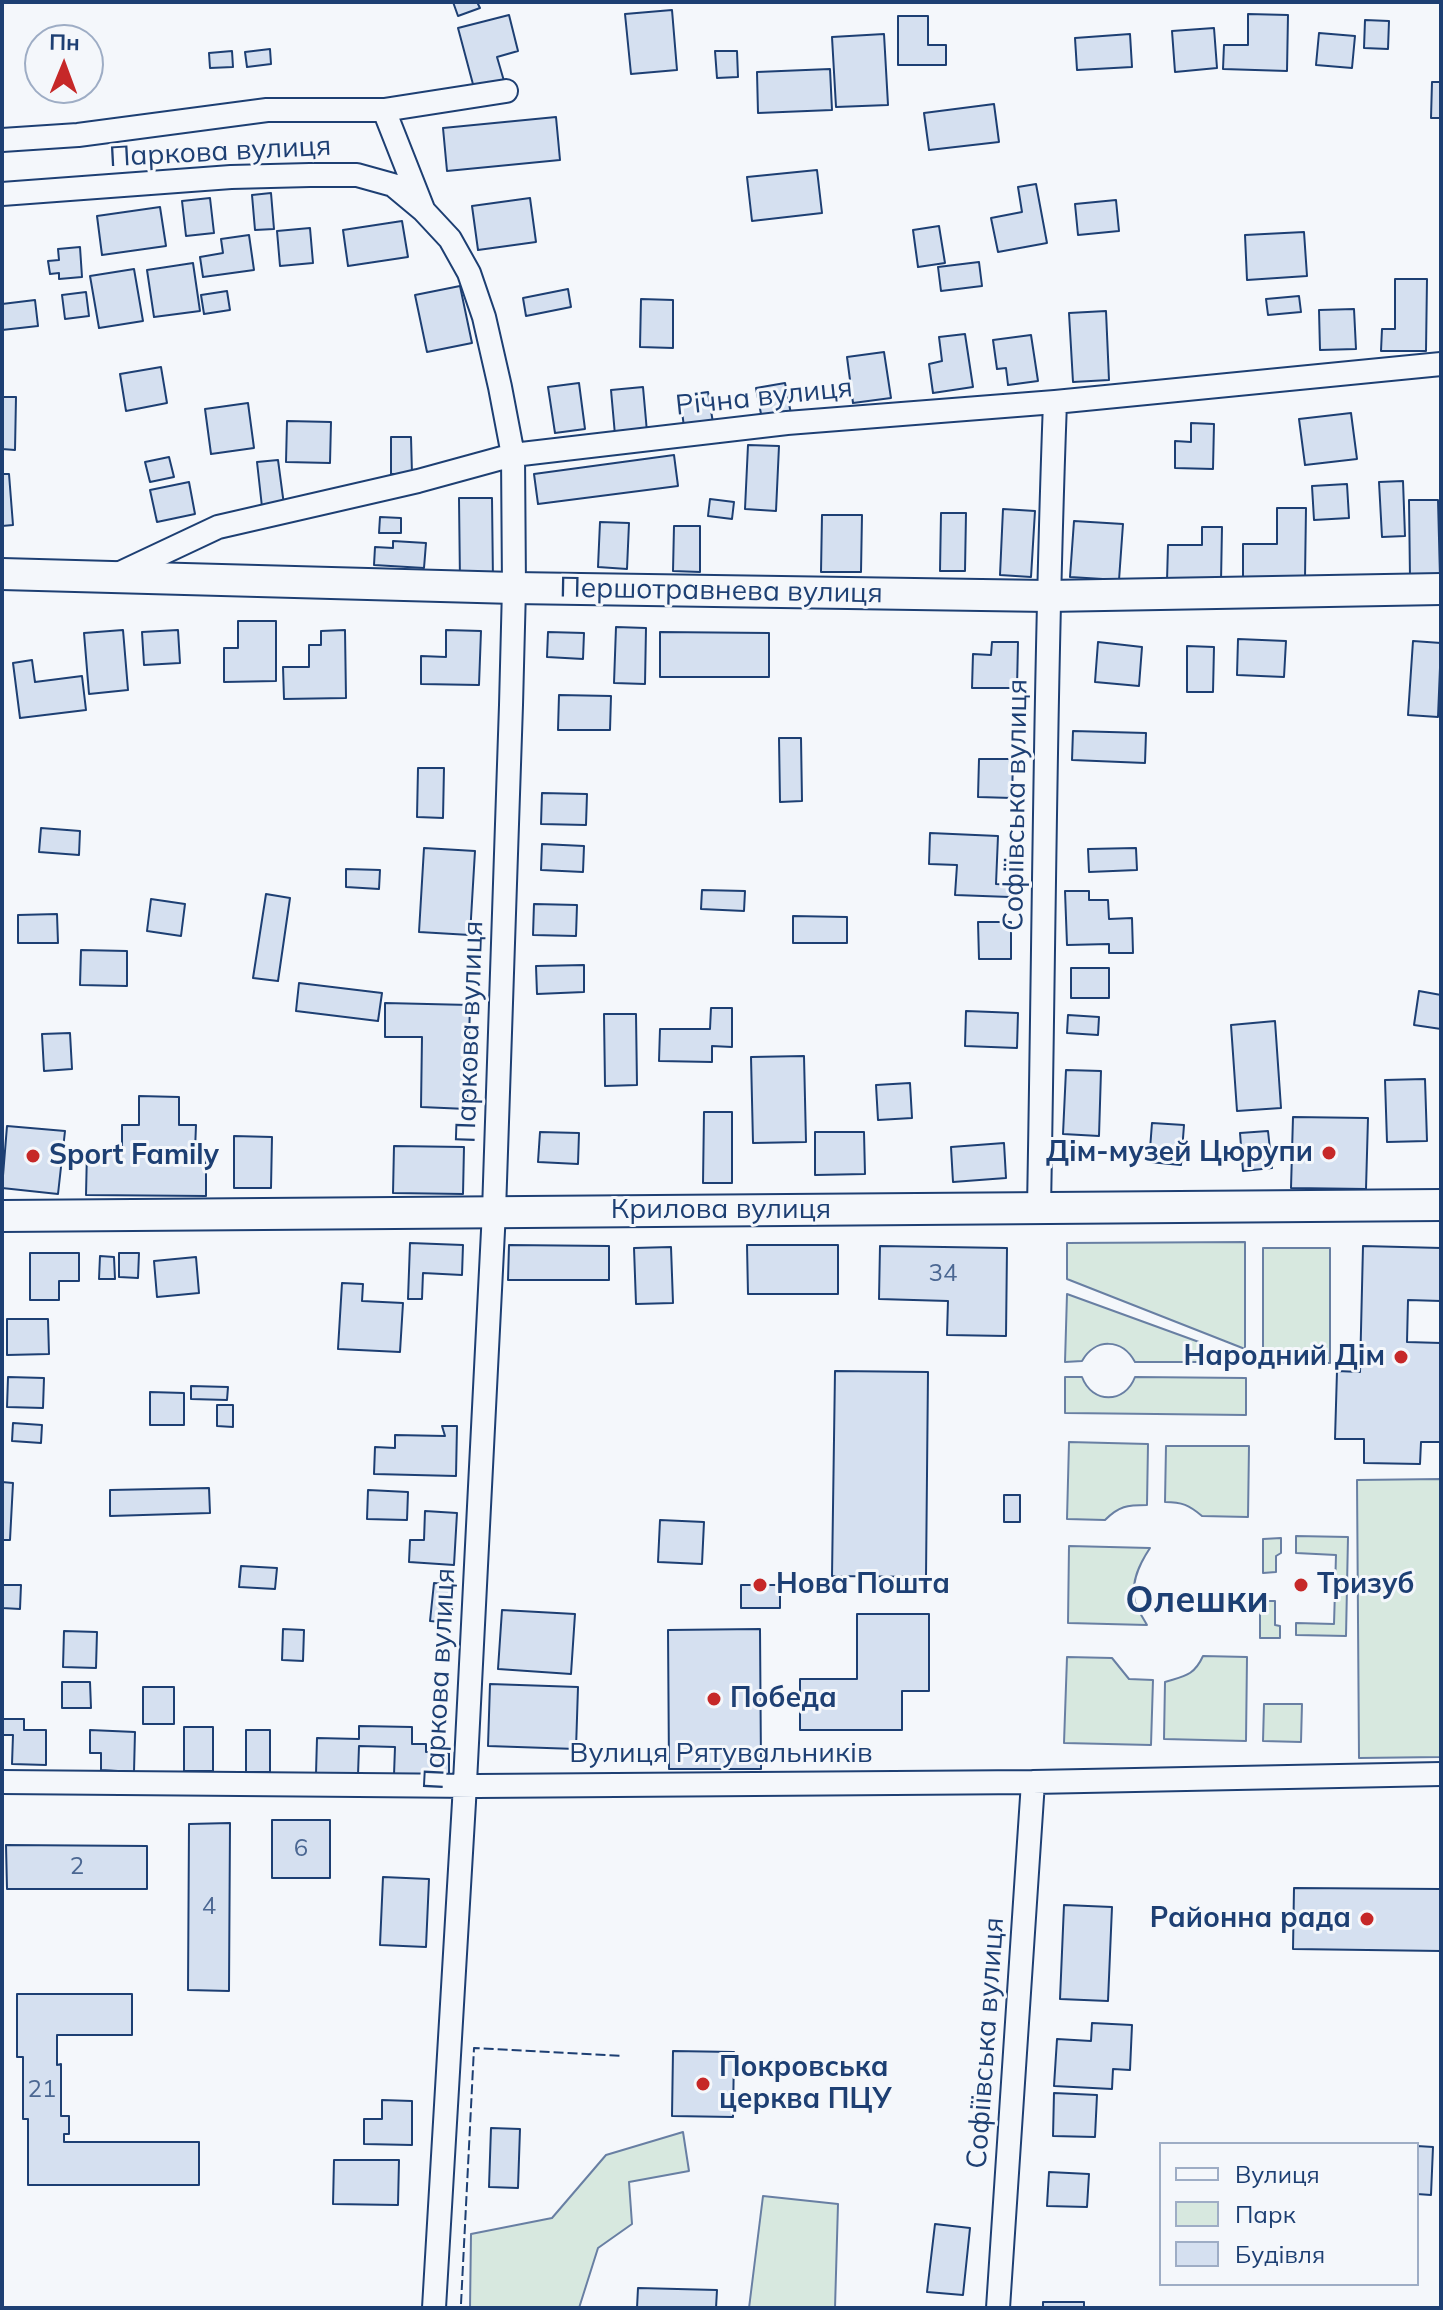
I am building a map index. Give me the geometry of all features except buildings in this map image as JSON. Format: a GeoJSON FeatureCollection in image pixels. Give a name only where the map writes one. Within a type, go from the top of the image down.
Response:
{"type":"FeatureCollection","features":[{"type":"Feature","properties":{"kind":"street"},"geometry":{"type":"LineString","coordinates":[[2,140],[78,135],[267,110],[384,110],[506,91]]}},
{"type":"Feature","properties":{"kind":"street"},"geometry":{"type":"LineString","coordinates":[[384,110],[423,210]]}},
{"type":"Feature","properties":{"kind":"street","name":"Паркова вулиця"},"geometry":{"type":"LineString","coordinates":[[2,194],[231,177],[357,175],[393,185],[423,210],[450,239],[469,273],[484,317],[513,455],[514,588],[494,1211],[465,1786],[434,2308]]}},
{"type":"Feature","properties":{"kind":"street","name":"Річна вулиця"},"geometry":{"type":"LineString","coordinates":[[111,577],[218,527],[418,481],[513,455],[787,423],[1055,402],[1441,364]]}},
{"type":"Feature","properties":{"kind":"street","name":"Софіївська вулиця"},"geometry":{"type":"LineString","coordinates":[[1039,1208],[1048,596],[1055,402]]}},
{"type":"Feature","properties":{"kind":"street","name":"Першотравнева вулиця"},"geometry":{"type":"LineString","coordinates":[[2,574],[514,588],[1048,596],[1441,589]]}},
{"type":"Feature","properties":{"kind":"street","name":"Крилова вулиця"},"geometry":{"type":"LineString","coordinates":[[2,1216],[1441,1205]]}},
{"type":"Feature","properties":{"kind":"street","name":"Вулиця Рятувальників"},"geometry":{"type":"LineString","coordinates":[[2,1782],[465,1786],[1033,1782],[1441,1774]]}},
{"type":"Feature","properties":{"kind":"street","name":"Софіївська вулиця"},"geometry":{"type":"LineString","coordinates":[[998,2308],[1033,1782]]}},
{"type":"Feature","properties":{"kind":"green space"},"geometry":{"type":"Polygon","coordinates":[[[1245,1242],[1245,1349],[1067,1279],[1067,1243],[1245,1242]]]}},
{"type":"Feature","properties":{"kind":"green space"},"geometry":{"type":"Polygon","coordinates":[[[1263,1248],[1330,1248],[1330,1363],[1263,1363],[1263,1248]]]}},
{"type":"Feature","properties":{"kind":"green space"},"geometry":{"type":"Polygon","coordinates":[[[1067,1294],[1199,1342],[1209,1362],[1135,1362],[1123,1348],[1108,1344],[1094,1348],[1082,1361],[1065,1362],[1067,1294]]]}},
{"type":"Feature","properties":{"kind":"green space"},"geometry":{"type":"Polygon","coordinates":[[[1065,1377],[1082,1377],[1093,1392],[1108,1397],[1124,1392],[1135,1377],[1246,1378],[1246,1415],[1065,1413],[1065,1377]]]}},
{"type":"Feature","properties":{"kind":"green space"},"geometry":{"type":"Polygon","coordinates":[[[1069,1442],[1148,1444],[1147,1505],[1124,1507],[1105,1520],[1067,1519],[1069,1442]]]}},
{"type":"Feature","properties":{"kind":"green space"},"geometry":{"type":"Polygon","coordinates":[[[1166,1446],[1249,1446],[1248,1517],[1202,1516],[1185,1505],[1165,1502],[1166,1446]]]}},
{"type":"Feature","properties":{"kind":"green space"},"geometry":{"type":"Polygon","coordinates":[[[1441,1479],[1441,1757],[1359,1758],[1357,1480],[1441,1479]]]}},
{"type":"Feature","properties":{"kind":"green space"},"geometry":{"type":"Polygon","coordinates":[[[1296,1536],[1348,1537],[1346,1636],[1296,1635],[1296,1623],[1334,1624],[1336,1555],[1296,1553],[1296,1536]]]}},
{"type":"Feature","properties":{"kind":"green space"},"geometry":{"type":"Polygon","coordinates":[[[1281,1538],[1276,1572],[1263,1573],[1263,1539],[1281,1538]]]}},
{"type":"Feature","properties":{"kind":"green space"},"geometry":{"type":"Polygon","coordinates":[[[1069,1546],[1150,1548],[1140,1566],[1134,1587],[1136,1605],[1147,1625],[1068,1623],[1069,1546]]]}},
{"type":"Feature","properties":{"kind":"green space"},"geometry":{"type":"Polygon","coordinates":[[[1260,1601],[1275,1601],[1275,1625],[1280,1626],[1280,1638],[1260,1638],[1260,1601]]]}},
{"type":"Feature","properties":{"kind":"green space"},"geometry":{"type":"Polygon","coordinates":[[[1203,1656],[1247,1657],[1246,1741],[1164,1739],[1165,1682],[1192,1671],[1203,1656]]]}},
{"type":"Feature","properties":{"kind":"green space"},"geometry":{"type":"Polygon","coordinates":[[[1067,1657],[1112,1658],[1129,1679],[1153,1680],[1151,1745],[1064,1743],[1067,1657]]]}},
{"type":"Feature","properties":{"kind":"green space"},"geometry":{"type":"Polygon","coordinates":[[[1264,1704],[1302,1704],[1301,1742],[1263,1741],[1264,1704]]]}},
{"type":"Feature","properties":{"kind":"green space"},"geometry":{"type":"Polygon","coordinates":[[[683,2132],[689,2171],[629,2182],[632,2224],[598,2248],[579,2308],[470,2308],[471,2234],[552,2218],[606,2155],[683,2132]]]}},
{"type":"Feature","properties":{"kind":"green space"},"geometry":{"type":"Polygon","coordinates":[[[763,2196],[838,2204],[835,2308],[749,2308],[763,2196]]]}},
{"type":"Feature","properties":{"kind":"fence"},"geometry":{"type":"LineString","coordinates":[[461,2304],[474,2048],[622,2056]]}},
{"type":"Feature","properties":{"kind":"place","name":"Дім-музей Цюрупи"},"geometry":{"type":"Point","coordinates":[1329,1153]}},
{"type":"Feature","properties":{"kind":"place","name":"Sport Family"},"geometry":{"type":"Point","coordinates":[33,1156]}},
{"type":"Feature","properties":{"kind":"place","name":"Народний Дім"},"geometry":{"type":"Point","coordinates":[1401,1357]}},
{"type":"Feature","properties":{"kind":"place","name":"Нова Пошта"},"geometry":{"type":"Point","coordinates":[760,1585]}},
{"type":"Feature","properties":{"kind":"place","name":"Тризуб"},"geometry":{"type":"Point","coordinates":[1301,1585]}},
{"type":"Feature","properties":{"kind":"place","name":"Победа"},"geometry":{"type":"Point","coordinates":[714,1699]}},
{"type":"Feature","properties":{"kind":"place","name":"Районна рада"},"geometry":{"type":"Point","coordinates":[1367,1919]}},
{"type":"Feature","properties":{"kind":"place","name":"Покровська церква ПЦУ"},"geometry":{"type":"Point","coordinates":[703,2084]}},
{"type":"Feature","properties":{"kind":"district","name":"Олешки"},"geometry":{"type":"Point","coordinates":[1197,1601]}}]}
